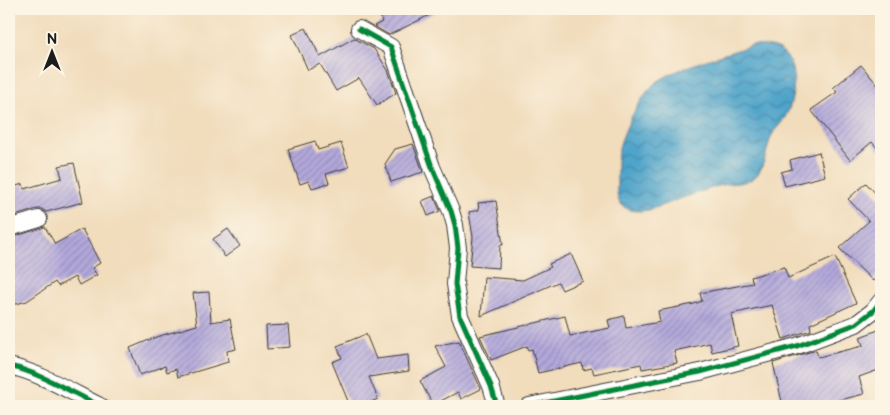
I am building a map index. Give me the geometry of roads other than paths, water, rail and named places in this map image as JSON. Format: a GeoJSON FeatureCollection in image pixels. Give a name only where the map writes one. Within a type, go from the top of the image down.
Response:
{"type":"FeatureCollection","features":[{"type":"Feature","properties":{"kind":"street"},"geometry":{"type":"LineString","coordinates":[[359,29],[391,47],[432,167],[451,210],[458,248],[455,284],[460,316],[491,386],[497,406]]}},
{"type":"Feature","properties":{"kind":"street"},"geometry":{"type":"LineString","coordinates":[[9,228],[39,219]]}},
{"type":"Feature","properties":{"kind":"street"},"geometry":{"type":"LineString","coordinates":[[528,406],[700,372],[797,346],[856,324],[873,311],[881,301]]}},
{"type":"Feature","properties":{"kind":"street"},"geometry":{"type":"LineString","coordinates":[[9,366],[20,368],[100,406]]}},
{"type":"Feature","properties":{"kind":"water"},"geometry":{"type":"Polygon","coordinates":[[[753,45],[772,47],[782,52],[791,65],[794,83],[788,110],[772,135],[761,169],[755,177],[747,181],[718,186],[649,210],[634,211],[624,207],[619,202],[617,194],[618,152],[628,124],[646,93],[651,87],[670,74],[753,45]]]}}]}
